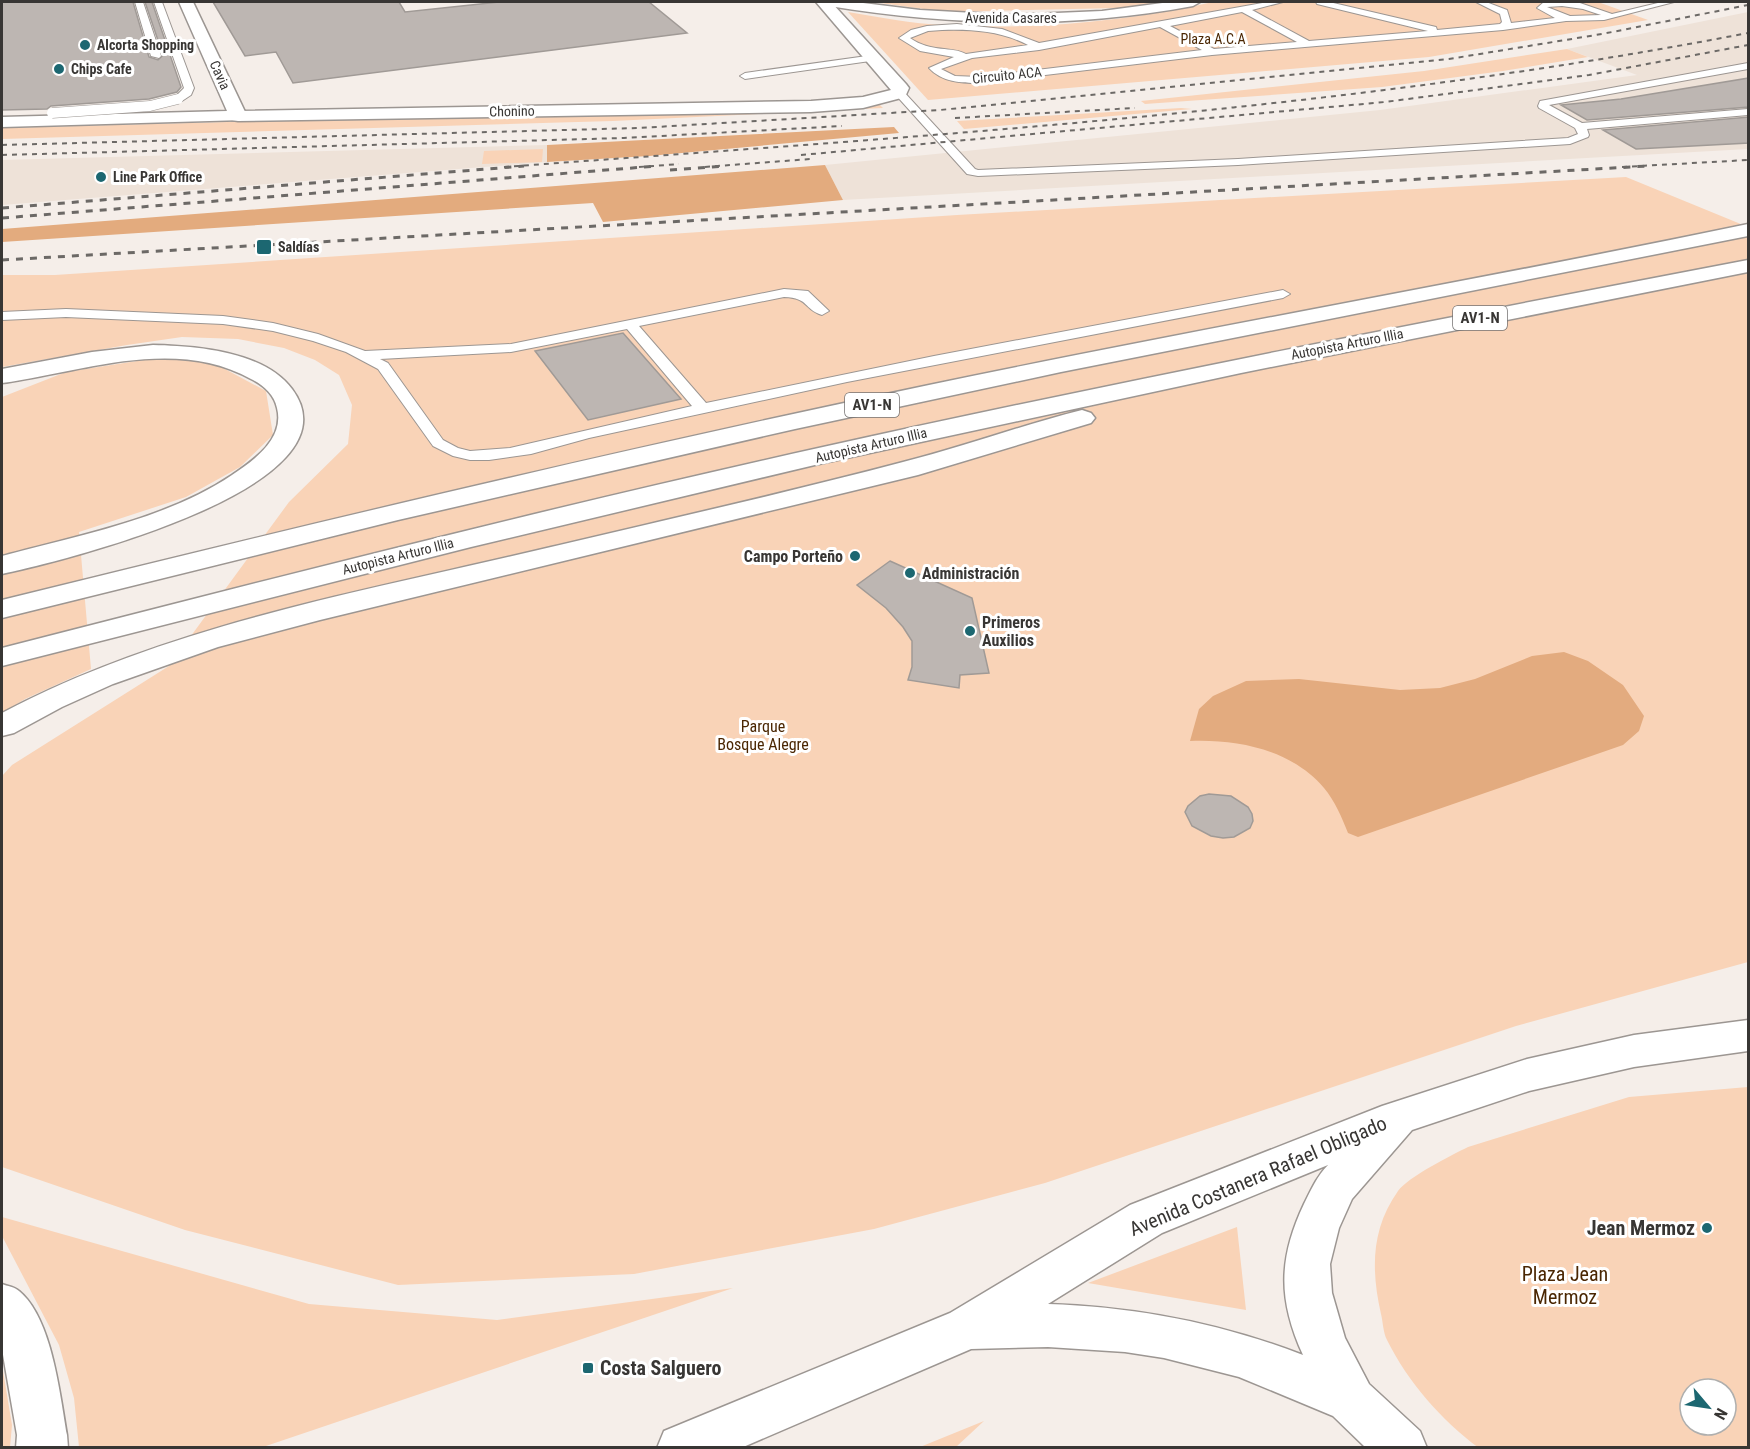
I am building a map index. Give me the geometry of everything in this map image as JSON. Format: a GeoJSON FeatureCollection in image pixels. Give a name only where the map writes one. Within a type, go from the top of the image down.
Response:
{"type":"FeatureCollection","features":[{"type":"Feature","properties":{"kind":"main road","name":"Cavia"},"geometry":{"type":"LineString","coordinates":[[186,2],[238,116]]}},
{"type":"Feature","properties":{"kind":"main road"},"geometry":{"type":"LineString","coordinates":[[823,2],[900,87],[899,93]]}},
{"type":"Feature","properties":{"kind":"main road","name":"Avenida Casares"},"geometry":{"type":"LineString","coordinates":[[829,2],[877,10],[990,20],[1107,15],[1193,2]]}},
{"type":"Feature","properties":{"kind":"main road","name":"Chonino"},"geometry":{"type":"LineString","coordinates":[[2,122],[789,105],[873,101],[890,98],[899,93]]}},
{"type":"Feature","properties":{"kind":"main road","name":"Autopista Arturo Illia"},"geometry":{"type":"LineString","coordinates":[[2,609],[599,464],[1061,365],[1602,261],[1749,230]]}},
{"type":"Feature","properties":{"kind":"main road","name":"Autopista Arturo Illia"},"geometry":{"type":"LineString","coordinates":[[2,657],[365,564],[700,484],[1212,372],[1749,266]]}},
{"type":"Feature","properties":{"kind":"main road"},"geometry":{"type":"LineString","coordinates":[[2,376],[118,355],[184,353],[208,356],[238,364],[274,383],[290,406],[291,425],[288,435],[275,453],[256,470],[208,499],[139,525],[2,565]]}},
{"type":"Feature","properties":{"kind":"main road"},"geometry":{"type":"LineString","coordinates":[[2,382],[51,366]]}},
{"type":"Feature","properties":{"kind":"main road"},"geometry":{"type":"LineString","coordinates":[[2,726],[47,700],[118,670],[200,644],[320,611],[993,446],[1116,407],[1212,372]]}},
{"type":"Feature","properties":{"kind":"main road","name":"Avenida Costanera Rafael Obligado"},"geometry":{"type":"LineString","coordinates":[[682,1448],[966,1328],[1146,1219],[1397,1118],[1527,1075],[1634,1051],[1749,1036]]}},
{"type":"Feature","properties":{"kind":"main road"},"geometry":{"type":"LineString","coordinates":[[1397,1118],[1335,1186],[1316,1228],[1307,1264],[1308,1293],[1322,1343],[1351,1400],[1402,1448]]}},
{"type":"Feature","properties":{"kind":"main road"},"geometry":{"type":"LineString","coordinates":[[2,1305],[19,1329],[29,1359],[42,1435],[42,1448]]}},
{"type":"Feature","properties":{"kind":"main road","name":"Avenida Costanera Rafael Obligado"},"geometry":{"type":"LineString","coordinates":[[966,1328],[1003,1325],[1099,1327],[1199,1343],[1274,1366],[1351,1400]]}},
{"type":"Feature","properties":{"kind":"lane"},"geometry":{"type":"LineString","coordinates":[[139,2],[156,56]]}},
{"type":"Feature","properties":{"kind":"lane"},"geometry":{"type":"LineString","coordinates":[[22,122],[52,113],[150,106],[178,99],[187,93],[189,88],[158,2]]}},
{"type":"Feature","properties":{"kind":"lane","name":"Circuito ACA"},"geometry":{"type":"LineString","coordinates":[[934,68],[942,63],[975,55],[1038,46],[1279,2]]}},
{"type":"Feature","properties":{"kind":"lane","name":"Circuito ACA"},"geometry":{"type":"LineString","coordinates":[[1320,2],[1450,34]]}},
{"type":"Feature","properties":{"kind":"lane"},"geometry":{"type":"LineString","coordinates":[[1480,2],[1499,10],[1547,22]]}},
{"type":"Feature","properties":{"kind":"lane","name":"Circuito ACA"},"geometry":{"type":"LineString","coordinates":[[1083,66],[1014,35],[994,31],[931,27],[914,31],[904,38],[941,75],[958,80],[979,80],[1212,52],[1450,34],[1600,18],[1670,2]]}},
{"type":"Feature","properties":{"kind":"lane"},"geometry":{"type":"LineString","coordinates":[[1570,20],[1540,8],[1545,4],[1573,4],[1608,15]]}},
{"type":"Feature","properties":{"kind":"lane"},"geometry":{"type":"LineString","coordinates":[[1243,9],[1308,44]]}},
{"type":"Feature","properties":{"kind":"lane"},"geometry":{"type":"LineString","coordinates":[[1499,10],[1507,22],[1503,27]]}},
{"type":"Feature","properties":{"kind":"lane"},"geometry":{"type":"LineString","coordinates":[[1487,29],[1484,23],[1486,15],[1499,10]]}},
{"type":"Feature","properties":{"kind":"lane"},"geometry":{"type":"LineString","coordinates":[[1159,23],[1212,52]]}},
{"type":"Feature","properties":{"kind":"lane","name":"Circuito ACA"},"geometry":{"type":"LineString","coordinates":[[913,46],[931,51],[975,55]]}},
{"type":"Feature","properties":{"kind":"lane"},"geometry":{"type":"LineString","coordinates":[[745,76],[874,58]]}},
{"type":"Feature","properties":{"kind":"lane"},"geometry":{"type":"LineString","coordinates":[[1749,66],[1549,101],[1543,106],[1580,126],[1749,113]]}},
{"type":"Feature","properties":{"kind":"lane"},"geometry":{"type":"LineString","coordinates":[[899,93],[970,172],[978,173],[1238,162],[1570,141],[1584,135],[1580,126]]}},
{"type":"Feature","properties":{"kind":"lane"},"geometry":{"type":"LineString","coordinates":[[128,119],[154,110],[156,103]]}},
{"type":"Feature","properties":{"kind":"lane"},"geometry":{"type":"LineString","coordinates":[[365,355],[511,348],[784,293],[803,294],[822,311]]}},
{"type":"Feature","properties":{"kind":"lane"},"geometry":{"type":"LineString","coordinates":[[2,316],[66,313],[233,322],[273,327],[309,336],[365,355],[383,366],[438,443],[450,451],[465,455],[486,456],[702,408],[978,352],[1283,294]]}},
{"type":"Feature","properties":{"kind":"lane"},"geometry":{"type":"LineString","coordinates":[[630,324],[702,408]]}},
{"type":"Feature","properties":{"kind":"shaded area"},"geometry":{"type":"Polygon","coordinates":[[[1748,12],[1748,149],[843,200],[825,165],[1380,110],[1637,75],[1567,49],[1748,12]]]}},
{"type":"Feature","properties":{"kind":"shaded area"},"geometry":{"type":"Polygon","coordinates":[[[894,127],[899,133],[649,156],[547,162],[547,145],[894,127]]]}},
{"type":"Feature","properties":{"kind":"shaded area"},"geometry":{"type":"Polygon","coordinates":[[[547,145],[547,162],[2,205],[2,160],[547,145]]]}},
{"type":"Feature","properties":{"kind":"shaded area"},"geometry":{"type":"Polygon","coordinates":[[[825,165],[843,200],[603,222],[593,203],[2,242],[2,229],[825,165]]]}},
{"type":"Feature","properties":{"kind":"shaded area"},"geometry":{"type":"Polygon","coordinates":[[[1564,652],[1588,661],[1623,685],[1644,716],[1639,731],[1623,745],[1358,837],[1348,833],[1335,804],[1324,788],[1296,764],[1280,756],[1245,745],[1190,741],[1199,709],[1213,696],[1246,681],[1299,679],[1400,690],[1440,688],[1475,679],[1532,656],[1564,652]]]}},
{"type":"Feature","properties":{"kind":"green space"},"geometry":{"type":"Polygon","coordinates":[[[873,2],[1163,2],[1118,8],[945,12],[873,2]]]}},
{"type":"Feature","properties":{"kind":"green space","name":"Plaza A.C.A"},"geometry":{"type":"Polygon","coordinates":[[[1213,2],[1598,2],[1648,20],[1429,57],[928,100],[848,12],[932,24],[1012,26],[1113,19],[1213,2]]]}},
{"type":"Feature","properties":{"kind":"green space"},"geometry":{"type":"Polygon","coordinates":[[[1567,49],[1588,57],[1382,87],[1145,104],[1141,101],[1424,71],[1567,49]]]}},
{"type":"Feature","properties":{"kind":"green space"},"geometry":{"type":"Polygon","coordinates":[[[880,105],[883,108],[613,121],[2,139],[2,128],[880,105]]]}},
{"type":"Feature","properties":{"kind":"green space"},"geometry":{"type":"Polygon","coordinates":[[[1192,109],[964,129],[957,121],[1192,109]]]}},
{"type":"Feature","properties":{"kind":"green space"},"geometry":{"type":"Polygon","coordinates":[[[543,149],[542,162],[482,164],[484,151],[543,149]]]}},
{"type":"Feature","properties":{"kind":"green space","name":"Parque Bosque Alegre"},"geometry":{"type":"Polygon","coordinates":[[[1626,177],[1748,227],[1748,962],[1516,1026],[1045,1183],[874,1229],[634,1274],[398,1285],[185,1230],[2,1167],[2,776],[12,765],[169,666],[289,502],[348,444],[352,405],[339,375],[315,360],[284,348],[238,339],[182,337],[2,367],[2,275],[55,275],[957,215],[1626,177]]]}},
{"type":"Feature","properties":{"kind":"green space"},"geometry":{"type":"Polygon","coordinates":[[[150,359],[210,361],[266,391],[273,435],[240,467],[186,497],[79,532],[91,669],[25,699],[2,713],[2,397],[66,372],[150,359]]]}},
{"type":"Feature","properties":{"kind":"green space","name":"Plaza Jean Mermoz"},"geometry":{"type":"Polygon","coordinates":[[[1748,1087],[1748,1447],[1479,1448],[1439,1413],[1405,1371],[1386,1337],[1376,1282],[1376,1250],[1378,1235],[1389,1205],[1403,1185],[1468,1147],[1629,1097],[1748,1087]]]}},
{"type":"Feature","properties":{"kind":"green space"},"geometry":{"type":"Polygon","coordinates":[[[2,1217],[309,1304],[497,1320],[733,1288],[263,1447],[79,1447],[74,1398],[59,1345],[2,1236],[2,1217]]]}},
{"type":"Feature","properties":{"kind":"green space"},"geometry":{"type":"Polygon","coordinates":[[[1237,1227],[1246,1310],[1088,1283],[1237,1227]]]}},
{"type":"Feature","properties":{"kind":"green space"},"geometry":{"type":"Polygon","coordinates":[[[2,1365],[12,1425],[10,1447],[2,1447],[2,1365]]]}},
{"type":"Feature","properties":{"kind":"green space"},"geometry":{"type":"Polygon","coordinates":[[[984,1421],[956,1447],[920,1447],[984,1421]]]}},
{"type":"Feature","properties":{"kind":"building","name":"Alcorta Shopping"},"geometry":{"type":"Polygon","coordinates":[[[2,2],[133,2],[149,57],[158,60],[163,55],[145,2],[152,2],[181,87],[177,92],[149,99],[51,106],[47,109],[2,110],[2,2]]]}},
{"type":"Feature","properties":{"kind":"building"},"geometry":{"type":"Polygon","coordinates":[[[213,2],[399,2],[405,12],[499,2],[649,2],[687,33],[293,83],[276,52],[245,56],[213,2]]]}},
{"type":"Feature","properties":{"kind":"building"},"geometry":{"type":"Polygon","coordinates":[[[1749,78],[1749,107],[1587,120],[1561,105],[1621,99],[1749,78]]]}},
{"type":"Feature","properties":{"kind":"building"},"geometry":{"type":"Polygon","coordinates":[[[1749,117],[1749,143],[1636,149],[1603,130],[1749,117]]]}},
{"type":"Feature","properties":{"kind":"building"},"geometry":{"type":"Polygon","coordinates":[[[623,333],[681,399],[588,420],[535,351],[623,333]]]}},
{"type":"Feature","properties":{"kind":"building"},"geometry":{"type":"Polygon","coordinates":[[[890,561],[972,598],[989,673],[960,675],[959,688],[908,680],[912,667],[912,641],[886,608],[857,585],[890,561]]]}},
{"type":"Feature","properties":{"kind":"building"},"geometry":{"type":"Polygon","coordinates":[[[1209,794],[1231,796],[1248,807],[1253,821],[1250,828],[1234,837],[1223,838],[1211,836],[1192,826],[1185,812],[1188,806],[1200,796],[1209,794]]]}},
{"type":"Feature","properties":{"kind":"railway"},"geometry":{"type":"LineString","coordinates":[[2,145],[639,128],[940,110],[1449,59],[1602,34],[1748,5]]}},
{"type":"Feature","properties":{"kind":"railway"},"geometry":{"type":"LineString","coordinates":[[504,167],[972,132],[1284,102],[1439,83],[1594,60],[1748,33]]}},
{"type":"Feature","properties":{"kind":"railway"},"geometry":{"type":"LineString","coordinates":[[801,155],[1385,102],[1589,75],[1748,45]]}},
{"type":"Feature","properties":{"kind":"railway"},"geometry":{"type":"LineString","coordinates":[[955,118],[1135,108]]}},
{"type":"Feature","properties":{"kind":"railway"},"geometry":{"type":"LineString","coordinates":[[2,155],[624,138],[842,126]]}},
{"type":"Feature","properties":{"kind":"railway"},"geometry":{"type":"LineString","coordinates":[[705,167],[810,159]]}},
{"type":"Feature","properties":{"kind":"railway"},"geometry":{"type":"LineString","coordinates":[[1622,167],[1748,160]]}},
{"type":"Feature","properties":{"kind":"railway"},"geometry":{"type":"LineString","coordinates":[[639,167],[679,164]]}},
{"type":"Feature","properties":{"kind":"railway"},"geometry":{"type":"LineString","coordinates":[[2,208],[524,166]]}},
{"type":"Feature","properties":{"kind":"railway"},"geometry":{"type":"LineString","coordinates":[[2,218],[657,166]]}},
{"type":"Feature","properties":{"kind":"railway"},"geometry":{"type":"LineString","coordinates":[[670,170],[724,166]]}},
{"type":"Feature","properties":{"kind":"railway"},"geometry":{"type":"LineString","coordinates":[[2,260],[1648,166]]}},
{"type":"Feature","properties":{"kind":"place","name":"Alcorta Shopping"},"geometry":{"type":"Point","coordinates":[85,45]}},
{"type":"Feature","properties":{"kind":"place","name":"Chips Cafe"},"geometry":{"type":"Point","coordinates":[59,69]}},
{"type":"Feature","properties":{"kind":"place","name":"Line Park Office"},"geometry":{"type":"Point","coordinates":[101,177]}},
{"type":"Feature","properties":{"kind":"place","name":"Saldías"},"geometry":{"type":"Point","coordinates":[264,247]}},
{"type":"Feature","properties":{"kind":"place","name":"Campo Porteño"},"geometry":{"type":"Point","coordinates":[855,556]}},
{"type":"Feature","properties":{"kind":"place","name":"Administración"},"geometry":{"type":"Point","coordinates":[910,573]}},
{"type":"Feature","properties":{"kind":"place","name":"Primeros Auxilios"},"geometry":{"type":"Point","coordinates":[970,631]}},
{"type":"Feature","properties":{"kind":"place","name":"Jean Mermoz"},"geometry":{"type":"Point","coordinates":[1707,1228]}},
{"type":"Feature","properties":{"kind":"place","name":"Costa Salguero"},"geometry":{"type":"Point","coordinates":[588,1368]}}]}
